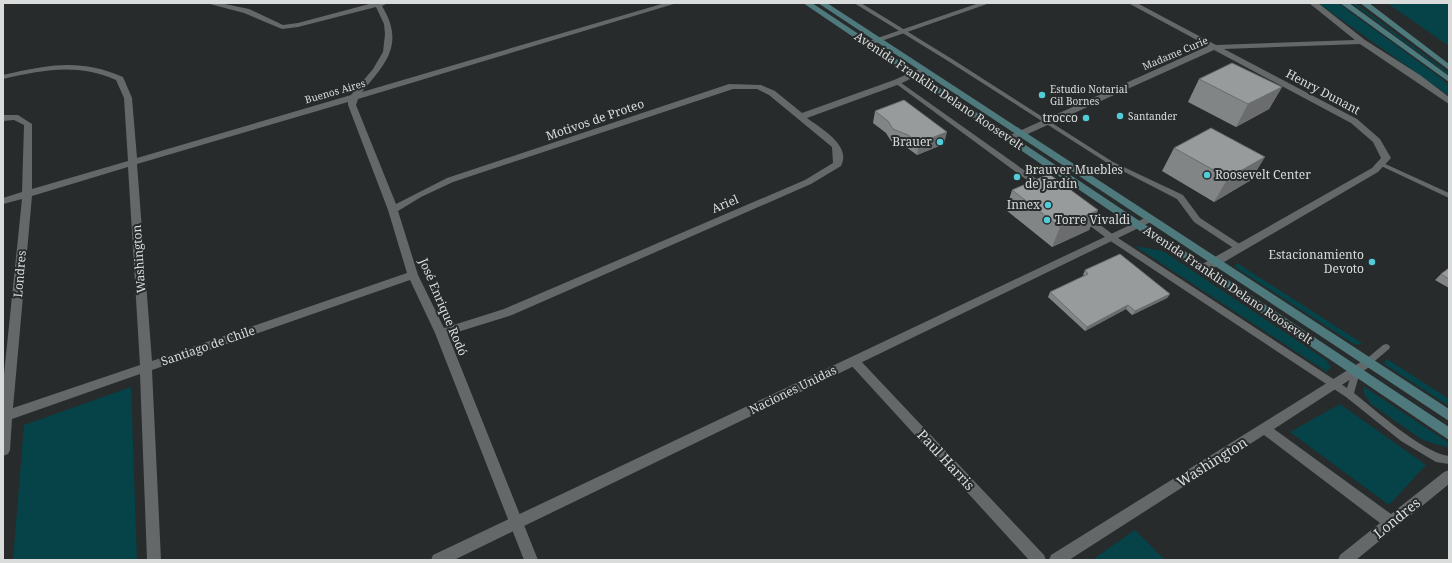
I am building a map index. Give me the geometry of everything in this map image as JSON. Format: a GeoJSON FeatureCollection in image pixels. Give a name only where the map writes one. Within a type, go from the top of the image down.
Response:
{"type":"FeatureCollection","features":[{"type":"Feature","properties":{"kind":"main road","name":"Avenida Franklin Delano Roosevelt"},"geometry":{"type":"LineString","coordinates":[[807,3],[1009,139],[1143,222],[1214,262],[1367,364],[1449,416]]}},
{"type":"Feature","properties":{"kind":"main road","name":"Avenida Franklin Delano Roosevelt"},"geometry":{"type":"LineString","coordinates":[[822,3],[1020,132],[1143,222],[1203,269],[1449,434]]}},
{"type":"Feature","properties":{"kind":"main road"},"geometry":{"type":"LineString","coordinates":[[1344,3],[1449,80]]}},
{"type":"Feature","properties":{"kind":"main road"},"geometry":{"type":"LineString","coordinates":[[1364,3],[1449,68]]}},
{"type":"Feature","properties":{"kind":"street"},"geometry":{"type":"LineString","coordinates":[[210,3],[246,10],[282,27],[298,25],[380,4],[387,18],[391,36],[385,58],[377,71],[353,98]]}},
{"type":"Feature","properties":{"kind":"street","name":"Buenos Aires"},"geometry":{"type":"LineString","coordinates":[[3,200],[674,3]]}},
{"type":"Feature","properties":{"kind":"street"},"geometry":{"type":"LineString","coordinates":[[867,43],[986,3]]}},
{"type":"Feature","properties":{"kind":"street","name":"Henry Dunant"},"geometry":{"type":"LineString","coordinates":[[1132,3],[1213,48],[1354,121],[1376,141],[1386,158],[1380,164]]}},
{"type":"Feature","properties":{"kind":"street"},"geometry":{"type":"LineString","coordinates":[[1313,3],[1362,42],[1417,77],[1449,101]]}},
{"type":"Feature","properties":{"kind":"street","name":"Madame Curie"},"geometry":{"type":"LineString","coordinates":[[1009,139],[1020,132],[1213,48],[1362,42]]}},
{"type":"Feature","properties":{"kind":"street","name":"Washington"},"geometry":{"type":"LineString","coordinates":[[3,77],[28,71],[65,67],[97,70],[120,79],[128,98],[146,367],[154,560]]}},
{"type":"Feature","properties":{"kind":"street"},"geometry":{"type":"LineString","coordinates":[[803,116],[897,82],[924,70]]}},
{"type":"Feature","properties":{"kind":"street","name":"Motivos de Proteo"},"geometry":{"type":"LineString","coordinates":[[393,210],[418,195],[450,180],[732,86],[758,87],[772,93],[803,116]]}},
{"type":"Feature","properties":{"kind":"street","name":"José Enrique Rodó"},"geometry":{"type":"LineString","coordinates":[[353,98],[352,105],[393,210],[413,275],[441,333],[531,560]]}},
{"type":"Feature","properties":{"kind":"street","name":"Ariel"},"geometry":{"type":"LineString","coordinates":[[441,333],[508,312],[808,182],[831,169],[838,164],[836,146],[803,116]]}},
{"type":"Feature","properties":{"kind":"street","name":"Londres"},"geometry":{"type":"LineString","coordinates":[[3,118],[15,118],[28,124],[27,193],[3,450]]}},
{"type":"Feature","properties":{"kind":"street"},"geometry":{"type":"LineString","coordinates":[[1203,269],[1238,247],[1375,170],[1380,164]]}},
{"type":"Feature","properties":{"kind":"street","name":"Naciones Unidas"},"geometry":{"type":"LineString","coordinates":[[438,560],[1143,222]]}},
{"type":"Feature","properties":{"kind":"street","name":"Santiago de Chile"},"geometry":{"type":"LineString","coordinates":[[5,416],[413,275]]}},
{"type":"Feature","properties":{"kind":"street","name":"Paul Harris"},"geometry":{"type":"LineString","coordinates":[[854,360],[1039,560]]}},
{"type":"Feature","properties":{"kind":"street","name":"Washington"},"geometry":{"type":"LineString","coordinates":[[1056,560],[1367,364]]}},
{"type":"Feature","properties":{"kind":"street"},"geometry":{"type":"LineString","coordinates":[[1265,429],[1391,523]]}},
{"type":"Feature","properties":{"kind":"street","name":"Londres"},"geometry":{"type":"LineString","coordinates":[[1344,560],[1449,476]]}},
{"type":"Feature","properties":{"kind":"lane"},"geometry":{"type":"LineString","coordinates":[[856,3],[1110,163],[1180,197],[1197,220],[1238,247]]}},
{"type":"Feature","properties":{"kind":"lane"},"geometry":{"type":"LineString","coordinates":[[897,82],[1049,192]]}},
{"type":"Feature","properties":{"kind":"lane"},"geometry":{"type":"LineString","coordinates":[[1380,164],[1449,196]]}},
{"type":"Feature","properties":{"kind":"lane"},"geometry":{"type":"LineString","coordinates":[[1074,210],[1112,238],[1349,394],[1404,438],[1439,459],[1449,460]]}},
{"type":"Feature","properties":{"kind":"lane"},"geometry":{"type":"LineString","coordinates":[[1367,364],[1386,347]]}},
{"type":"Feature","properties":{"kind":"lane"},"geometry":{"type":"LineString","coordinates":[[1349,394],[1356,372]]}},
{"type":"Feature","properties":{"kind":"shaded area"},"geometry":{"type":"Polygon","coordinates":[[[1318,3],[1338,3],[1442,79],[1449,86],[1449,96],[1318,3]]]}},
{"type":"Feature","properties":{"kind":"shaded area"},"geometry":{"type":"Polygon","coordinates":[[[1352,3],[1355,3],[1449,73],[1449,75],[1352,3]]]}},
{"type":"Feature","properties":{"kind":"shaded area"},"geometry":{"type":"Polygon","coordinates":[[[1387,3],[1449,3],[1449,46],[1387,3]]]}},
{"type":"Feature","properties":{"kind":"shaded area"},"geometry":{"type":"Polygon","coordinates":[[[1135,246],[1163,251],[1326,360],[1331,367],[1327,372],[1135,246]]]}},
{"type":"Feature","properties":{"kind":"shaded area"},"geometry":{"type":"Polygon","coordinates":[[[1237,263],[1363,343],[1358,345],[1354,344],[1238,269],[1235,266],[1237,263]]]}},
{"type":"Feature","properties":{"kind":"shaded area"},"geometry":{"type":"Polygon","coordinates":[[[1387,359],[1449,399],[1449,406],[1386,365],[1384,363],[1387,359]]]}},
{"type":"Feature","properties":{"kind":"shaded area"},"geometry":{"type":"Polygon","coordinates":[[[1363,386],[1449,443],[1449,447],[1434,444],[1421,439],[1371,404],[1364,393],[1363,386]]]}},
{"type":"Feature","properties":{"kind":"shaded area"},"geometry":{"type":"Polygon","coordinates":[[[131,387],[137,560],[13,560],[24,425],[131,387]]]}},
{"type":"Feature","properties":{"kind":"shaded area"},"geometry":{"type":"Polygon","coordinates":[[[1340,404],[1426,465],[1389,505],[1290,432],[1340,404]]]}},
{"type":"Feature","properties":{"kind":"shaded area"},"geometry":{"type":"Polygon","coordinates":[[[1135,530],[1165,560],[1092,560],[1135,530]]]}},
{"type":"Feature","properties":{"kind":"building"},"geometry":{"type":"Polygon","coordinates":[[[1232,63],[1282,87],[1248,104],[1199,79],[1232,63]]]}},
{"type":"Feature","properties":{"kind":"building"},"geometry":{"type":"Polygon","coordinates":[[[904,100],[947,132],[919,143],[908,135],[893,129],[888,121],[875,111],[904,100]]]}},
{"type":"Feature","properties":{"kind":"building"},"geometry":{"type":"Polygon","coordinates":[[[1211,128],[1265,157],[1228,178],[1174,148],[1211,128]]]}},
{"type":"Feature","properties":{"kind":"building"},"geometry":{"type":"Polygon","coordinates":[[[1049,174],[1098,210],[1060,227],[1012,190],[1049,174]]]}},
{"type":"Feature","properties":{"kind":"building"},"geometry":{"type":"Polygon","coordinates":[[[1120,254],[1170,294],[1135,311],[1128,305],[1087,327],[1050,292],[1088,274],[1085,270],[1120,254]]]}},
{"type":"Feature","properties":{"kind":"building"},"geometry":{"type":"Polygon","coordinates":[[[1449,268],[1449,279],[1441,274],[1449,268]]]}},
{"type":"Feature","properties":{"kind":"place","name":"Estudio Notarial Gil Bornes"},"geometry":{"type":"Point","coordinates":[1042,95]}},
{"type":"Feature","properties":{"kind":"place","name":"Santander"},"geometry":{"type":"Point","coordinates":[1120,116]}},
{"type":"Feature","properties":{"kind":"place","name":"trocco"},"geometry":{"type":"Point","coordinates":[1086,118]}},
{"type":"Feature","properties":{"kind":"place","name":"Brauer"},"geometry":{"type":"Point","coordinates":[940,142]}},
{"type":"Feature","properties":{"kind":"place","name":"Roosevelt Center"},"geometry":{"type":"Point","coordinates":[1207,175]}},
{"type":"Feature","properties":{"kind":"place","name":"Brauver Muebles de Jardín"},"geometry":{"type":"Point","coordinates":[1017,177]}},
{"type":"Feature","properties":{"kind":"place","name":"Innex"},"geometry":{"type":"Point","coordinates":[1048,205]}},
{"type":"Feature","properties":{"kind":"place","name":"Torre Vivaldi"},"geometry":{"type":"Point","coordinates":[1047,220]}},
{"type":"Feature","properties":{"kind":"place","name":"Estacionamiento Devoto"},"geometry":{"type":"Point","coordinates":[1372,262]}}]}
